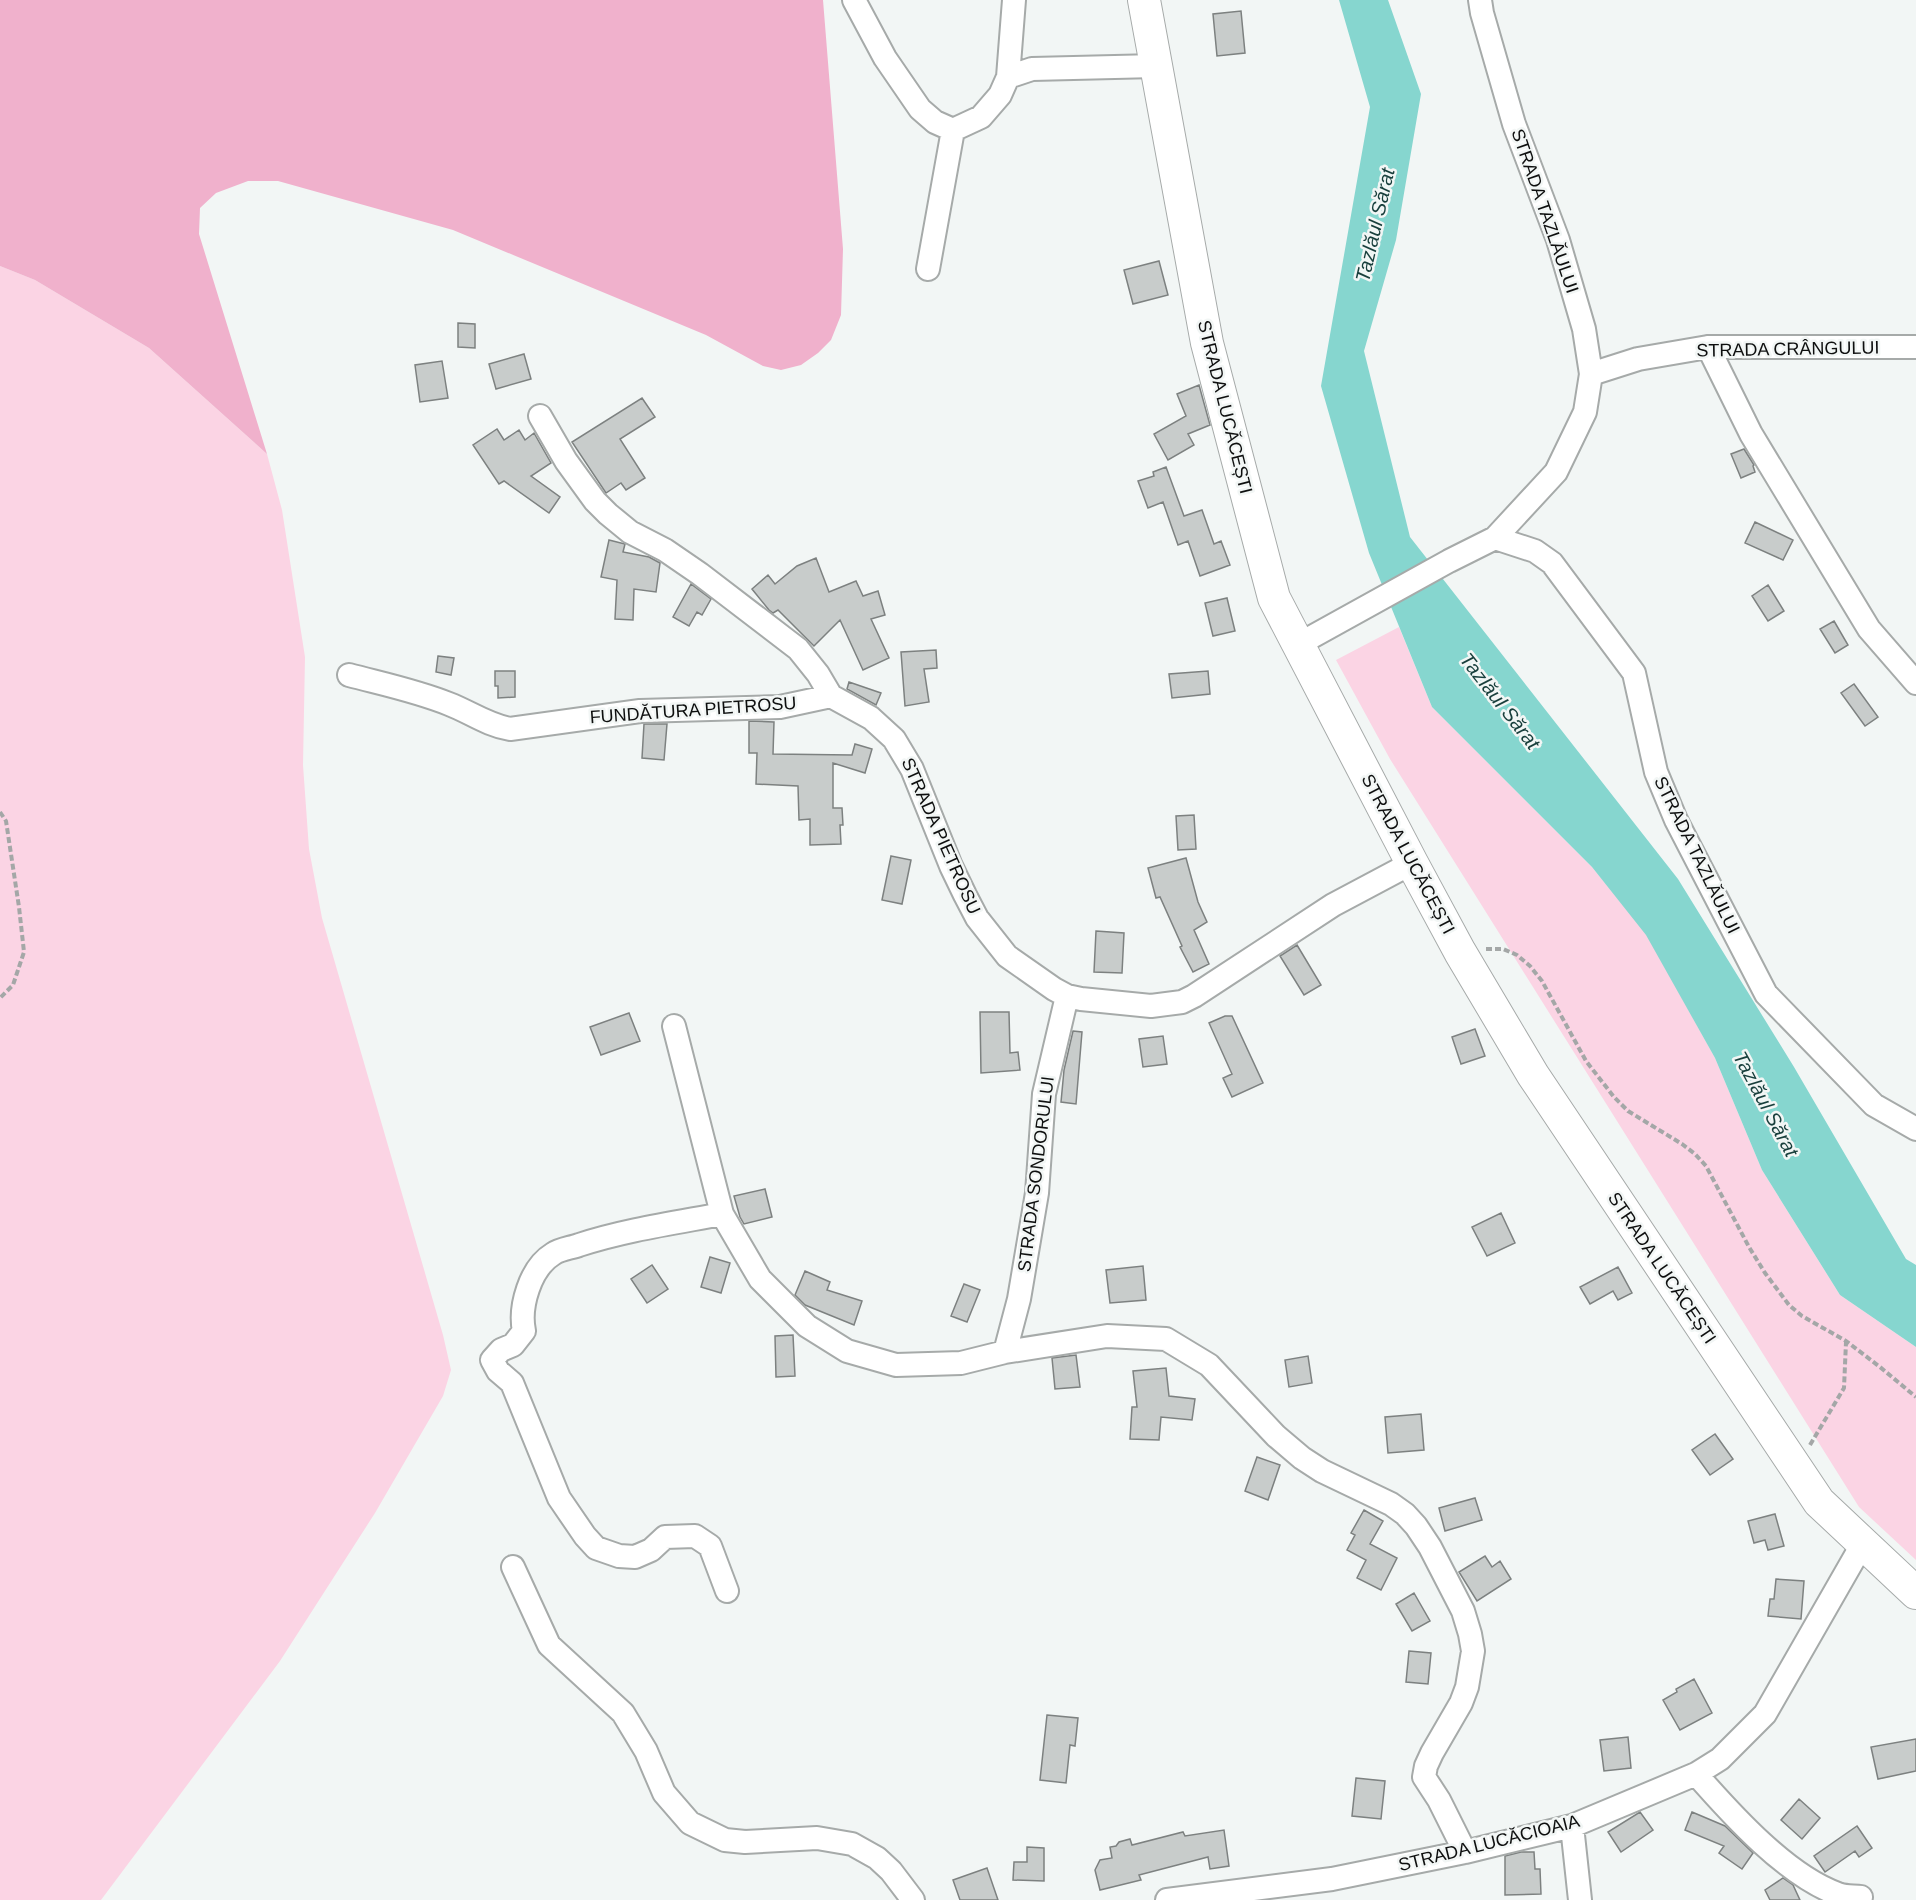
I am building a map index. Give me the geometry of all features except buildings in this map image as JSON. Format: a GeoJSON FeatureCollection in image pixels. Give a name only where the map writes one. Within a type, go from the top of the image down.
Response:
{"type":"FeatureCollection","features":[{"type":"Feature","properties":{"kind":"main road","name":"STRADA LUCĂCEȘTI"},"geometry":{"type":"LineString","coordinates":[[1144,0],[1207,343],[1274,598],[1460,952],[1533,1075],[1819,1503],[1916,1593]]}},
{"type":"Feature","properties":{"kind":"street"},"geometry":{"type":"LineString","coordinates":[[855,0],[885,58],[920,109],[935,122],[953,130],[981,117],[1000,95],[1008,77],[1014,0]]}},
{"type":"Feature","properties":{"kind":"street","name":"STRADA TAZLĂULUI"},"geometry":{"type":"LineString","coordinates":[[1299,644],[1495,538],[1556,472],[1585,412],[1591,374],[1584,329],[1558,240],[1514,124],[1480,0]]}},
{"type":"Feature","properties":{"kind":"street"},"geometry":{"type":"LineString","coordinates":[[1008,77],[1032,69],[1156,66]]}},
{"type":"Feature","properties":{"kind":"street"},"geometry":{"type":"LineString","coordinates":[[928,269],[953,130]]}},
{"type":"Feature","properties":{"kind":"street"},"geometry":{"type":"LineString","coordinates":[[1708,347],[1751,434],[1869,629],[1916,683]]}},
{"type":"Feature","properties":{"kind":"street","name":"STRADA CRÂNGULUI"},"geometry":{"type":"LineString","coordinates":[[1591,374],[1638,359],[1708,347],[1916,347]]}},
{"type":"Feature","properties":{"kind":"street","name":"STRADA PIETROSU"},"geometry":{"type":"LineString","coordinates":[[540,416],[567,461],[595,501],[608,514],[630,532],[665,550],[691,568],[798,650],[818,674],[831,696],[871,718],[884,728],[903,752],[923,794],[956,876],[977,918],[1007,956],[1021,968],[1067,996],[1131,1005],[1182,1002],[1333,905],[1412,863]]}},
{"type":"Feature","properties":{"kind":"street","name":"STRADA TAZLĂULUI"},"geometry":{"type":"LineString","coordinates":[[1495,538],[1535,551],[1552,563],[1634,672],[1656,772],[1676,820],[1766,994],[1874,1105],[1916,1129]]}},
{"type":"Feature","properties":{"kind":"street","name":"FUNDĂTURA PIETROSU"},"geometry":{"type":"LineString","coordinates":[[349,675],[432,698],[491,725],[510,729],[640,711],[780,707],[831,696]]}},
{"type":"Feature","properties":{"kind":"street","name":"STRADA SONDORULUI"},"geometry":{"type":"LineString","coordinates":[[1005,1352],[1019,1299],[1037,1193],[1044,1094],[1067,996]]}},
{"type":"Feature","properties":{"kind":"street"},"geometry":{"type":"LineString","coordinates":[[674,1026],[722,1214],[760,1279],[807,1326],[847,1351],[896,1365],[961,1363],[1005,1352],[1107,1336],[1166,1339],[1209,1365],[1276,1436],[1302,1458],[1322,1472],[1391,1504],[1405,1514],[1430,1547],[1463,1611],[1470,1634],[1473,1652],[1467,1687],[1461,1703],[1432,1753],[1424,1777],[1439,1800],[1466,1852]]}},
{"type":"Feature","properties":{"kind":"street"},"geometry":{"type":"LineString","coordinates":[[722,1214],[604,1236],[553,1254],[540,1266],[524,1297],[522,1318],[524,1331],[513,1345],[501,1350],[492,1360],[498,1371],[512,1383],[559,1498],[596,1548],[619,1556],[634,1557],[651,1550],[665,1537],[695,1536],[710,1546],[727,1591]]}},
{"type":"Feature","properties":{"kind":"street","name":"STRADA LUCĂCIOAIA"},"geometry":{"type":"LineString","coordinates":[[1167,1900],[1332,1879],[1466,1852],[1572,1826],[1696,1774],[1720,1759],[1765,1714],[1863,1543]]}},
{"type":"Feature","properties":{"kind":"street"},"geometry":{"type":"LineString","coordinates":[[513,1567],[549,1645],[622,1713],[646,1751],[664,1793],[690,1823],[725,1839],[746,1842],[818,1838],[852,1844],[878,1858],[913,1900]]}},
{"type":"Feature","properties":{"kind":"street"},"geometry":{"type":"LineString","coordinates":[[1696,1774],[1752,1834],[1810,1881],[1840,1895],[1861,1897]]}},
{"type":"Feature","properties":{"kind":"street"},"geometry":{"type":"LineString","coordinates":[[1572,1826],[1580,1900]]}},
{"type":"Feature","properties":{"kind":"path"},"geometry":{"type":"LineString","coordinates":[[0,812],[6,822],[24,952],[13,985],[0,998]]}},
{"type":"Feature","properties":{"kind":"path"},"geometry":{"type":"LineString","coordinates":[[1460,952],[1490,948],[1503,949],[1517,955],[1530,966],[1542,981],[1586,1061],[1614,1097],[1628,1111],[1695,1154],[1706,1166],[1749,1247],[1789,1305],[1802,1316],[1846,1341],[1916,1397]]}},
{"type":"Feature","properties":{"kind":"path"},"geometry":{"type":"LineString","coordinates":[[1793,1464],[1808,1448],[1844,1388],[1846,1341]]}},
{"type":"Feature","properties":{"kind":"shaded area"},"geometry":{"type":"Polygon","coordinates":[[[0,0],[823,0],[843,249],[841,315],[831,340],[801,365],[781,370],[763,366],[706,335],[453,230],[278,181],[248,181],[216,193],[200,208],[199,234],[267,454],[149,348],[35,280],[0,266],[0,0]]]}},
{"type":"Feature","properties":{"kind":"shaded area"},"geometry":{"type":"Polygon","coordinates":[[[0,266],[35,280],[149,348],[267,454],[282,510],[305,657],[303,765],[309,849],[322,918],[443,1335],[451,1370],[443,1396],[375,1513],[280,1661],[101,1900],[0,1900],[0,266]]]}},
{"type":"Feature","properties":{"kind":"shaded area"},"geometry":{"type":"Polygon","coordinates":[[[1399,627],[1432,707],[1592,867],[1647,935],[1715,1058],[1762,1170],[1840,1295],[1916,1347],[1916,1560],[1859,1507],[1390,759],[1336,660],[1399,627]]]}},
{"type":"Feature","properties":{"kind":"water","name":"Tazlăul Sărat"},"geometry":{"type":"Polygon","coordinates":[[[1339,0],[1388,0],[1421,94],[1396,240],[1364,351],[1410,537],[1678,879],[1794,1067],[1906,1259],[1916,1265],[1916,1347],[1840,1295],[1762,1170],[1715,1058],[1646,935],[1592,867],[1432,707],[1369,553],[1321,386],[1370,107],[1339,0]]]}}]}
